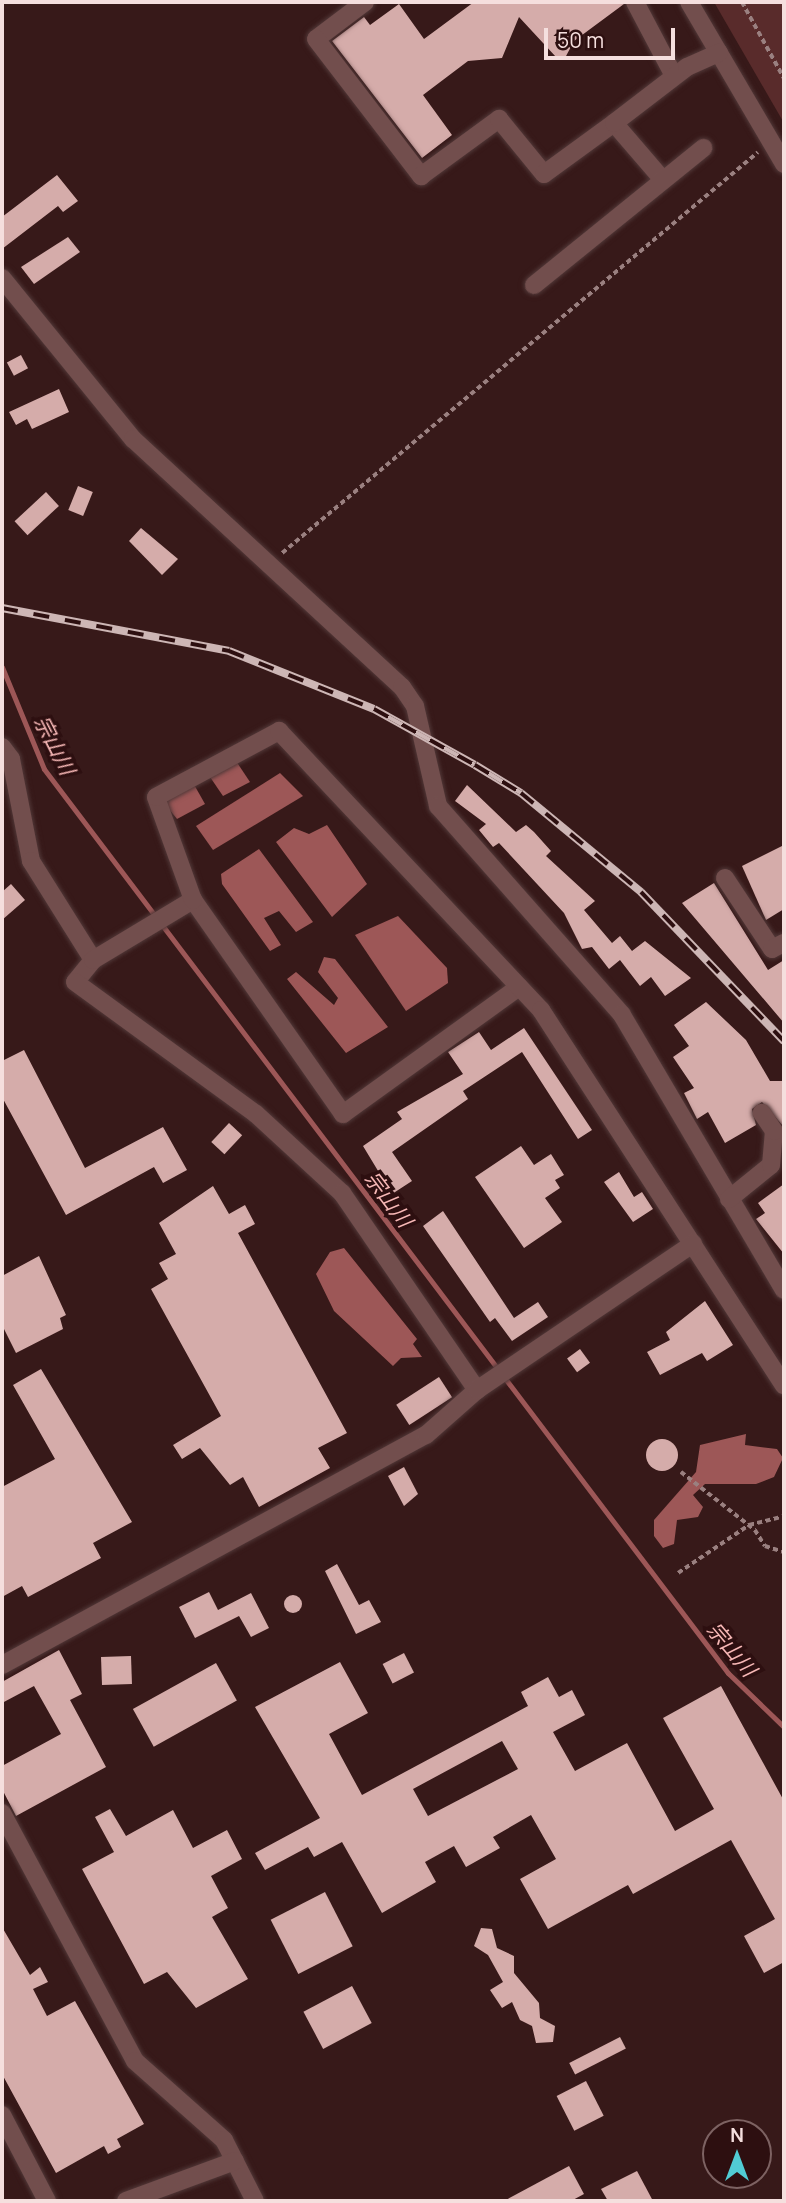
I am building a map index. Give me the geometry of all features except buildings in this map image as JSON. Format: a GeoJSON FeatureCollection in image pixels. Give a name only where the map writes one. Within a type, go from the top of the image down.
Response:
{"type":"FeatureCollection","features":[{"type":"Feature","properties":{"kind":"street"},"geometry":{"type":"LineString","coordinates":[[365,2],[316,39],[421,176],[499,119],[544,174],[674,76],[719,53]]}},
{"type":"Feature","properties":{"kind":"street"},"geometry":{"type":"LineString","coordinates":[[635,2],[674,76]]}},
{"type":"Feature","properties":{"kind":"street"},"geometry":{"type":"LineString","coordinates":[[689,2],[784,164]]}},
{"type":"Feature","properties":{"kind":"street"},"geometry":{"type":"LineString","coordinates":[[614,123],[663,180]]}},
{"type":"Feature","properties":{"kind":"street"},"geometry":{"type":"LineString","coordinates":[[534,285],[703,148]]}},
{"type":"Feature","properties":{"kind":"street"},"geometry":{"type":"LineString","coordinates":[[2,278],[133,439],[267,566],[402,687],[415,706],[438,806],[622,1015],[784,1290]]}},
{"type":"Feature","properties":{"kind":"street"},"geometry":{"type":"LineString","coordinates":[[519,987],[343,1114],[193,900],[156,797],[279,731],[541,1010],[784,1385]]}},
{"type":"Feature","properties":{"kind":"street"},"geometry":{"type":"LineString","coordinates":[[2,747],[11,759],[31,862],[93,960]]}},
{"type":"Feature","properties":{"kind":"street"},"geometry":{"type":"LineString","coordinates":[[725,878],[772,949],[784,943]]}},
{"type":"Feature","properties":{"kind":"street"},"geometry":{"type":"LineString","coordinates":[[193,900],[93,960],[75,982],[256,1114],[342,1193],[477,1390]]}},
{"type":"Feature","properties":{"kind":"street"},"geometry":{"type":"LineString","coordinates":[[729,1199],[771,1165],[774,1131],[762,1113]]}},
{"type":"Feature","properties":{"kind":"street"},"geometry":{"type":"LineString","coordinates":[[2,1665],[426,1435],[477,1390],[694,1244]]}},
{"type":"Feature","properties":{"kind":"street"},"geometry":{"type":"LineString","coordinates":[[2,1813],[135,2061],[224,2140],[255,2201]]}},
{"type":"Feature","properties":{"kind":"street"},"geometry":{"type":"LineString","coordinates":[[2,2115],[47,2201]]}},
{"type":"Feature","properties":{"kind":"street"},"geometry":{"type":"LineString","coordinates":[[126,2201],[235,2161]]}},
{"type":"Feature","properties":{"kind":"path"},"geometry":{"type":"LineString","coordinates":[[742,2],[784,78]]}},
{"type":"Feature","properties":{"kind":"path"},"geometry":{"type":"LineString","coordinates":[[267,566],[771,142]]}},
{"type":"Feature","properties":{"kind":"path"},"geometry":{"type":"LineString","coordinates":[[681,1472],[749,1525],[765,1546],[784,1552]]}},
{"type":"Feature","properties":{"kind":"path"},"geometry":{"type":"LineString","coordinates":[[678,1573],[749,1525],[784,1516]]}},
{"type":"Feature","properties":{"kind":"shaded area"},"geometry":{"type":"Polygon","coordinates":[[[714,2],[784,2],[784,123],[714,2]]]}},
{"type":"Feature","properties":{"kind":"shaded area"},"geometry":{"type":"Polygon","coordinates":[[[236,761],[250,782],[223,796],[210,777],[236,761]]]}},
{"type":"Feature","properties":{"kind":"shaded area"},"geometry":{"type":"Polygon","coordinates":[[[280,773],[303,796],[213,850],[196,826],[280,773]]]}},
{"type":"Feature","properties":{"kind":"shaded area"},"geometry":{"type":"Polygon","coordinates":[[[192,781],[205,804],[177,819],[164,803],[192,781]]]}},
{"type":"Feature","properties":{"kind":"shaded area"},"geometry":{"type":"Polygon","coordinates":[[[327,825],[367,884],[332,917],[276,842],[294,828],[309,834],[327,825]]]}},
{"type":"Feature","properties":{"kind":"shaded area"},"geometry":{"type":"Polygon","coordinates":[[[259,849],[313,922],[296,932],[279,911],[264,918],[281,945],[270,951],[222,884],[221,874],[259,849]]]}},
{"type":"Feature","properties":{"kind":"shaded area"},"geometry":{"type":"Polygon","coordinates":[[[398,916],[447,968],[448,983],[406,1011],[355,935],[398,916]]]}},
{"type":"Feature","properties":{"kind":"shaded area"},"geometry":{"type":"Polygon","coordinates":[[[324,957],[335,959],[388,1027],[346,1053],[287,979],[296,972],[334,1005],[338,998],[318,972],[324,957]]]}},
{"type":"Feature","properties":{"kind":"shaded area"},"geometry":{"type":"Polygon","coordinates":[[[344,1248],[417,1339],[413,1344],[422,1357],[401,1358],[393,1366],[334,1311],[316,1274],[330,1252],[344,1248]]]}},
{"type":"Feature","properties":{"kind":"shaded area"},"geometry":{"type":"Polygon","coordinates":[[[746,1434],[745,1445],[777,1449],[783,1458],[774,1477],[756,1484],[705,1484],[693,1495],[703,1507],[698,1517],[677,1520],[674,1544],[663,1548],[654,1536],[654,1520],[696,1472],[700,1445],[746,1434]]]}},
{"type":"Feature","properties":{"kind":"waterway","name":"宗山川"},"geometry":{"type":"LineString","coordinates":[[2,667],[44,769],[728,1673],[784,1727]]}},
{"type":"Feature","properties":{"kind":"railway"},"geometry":{"type":"LineString","coordinates":[[2,608],[229,651],[374,709],[521,793],[641,892],[784,1041]]}}]}
